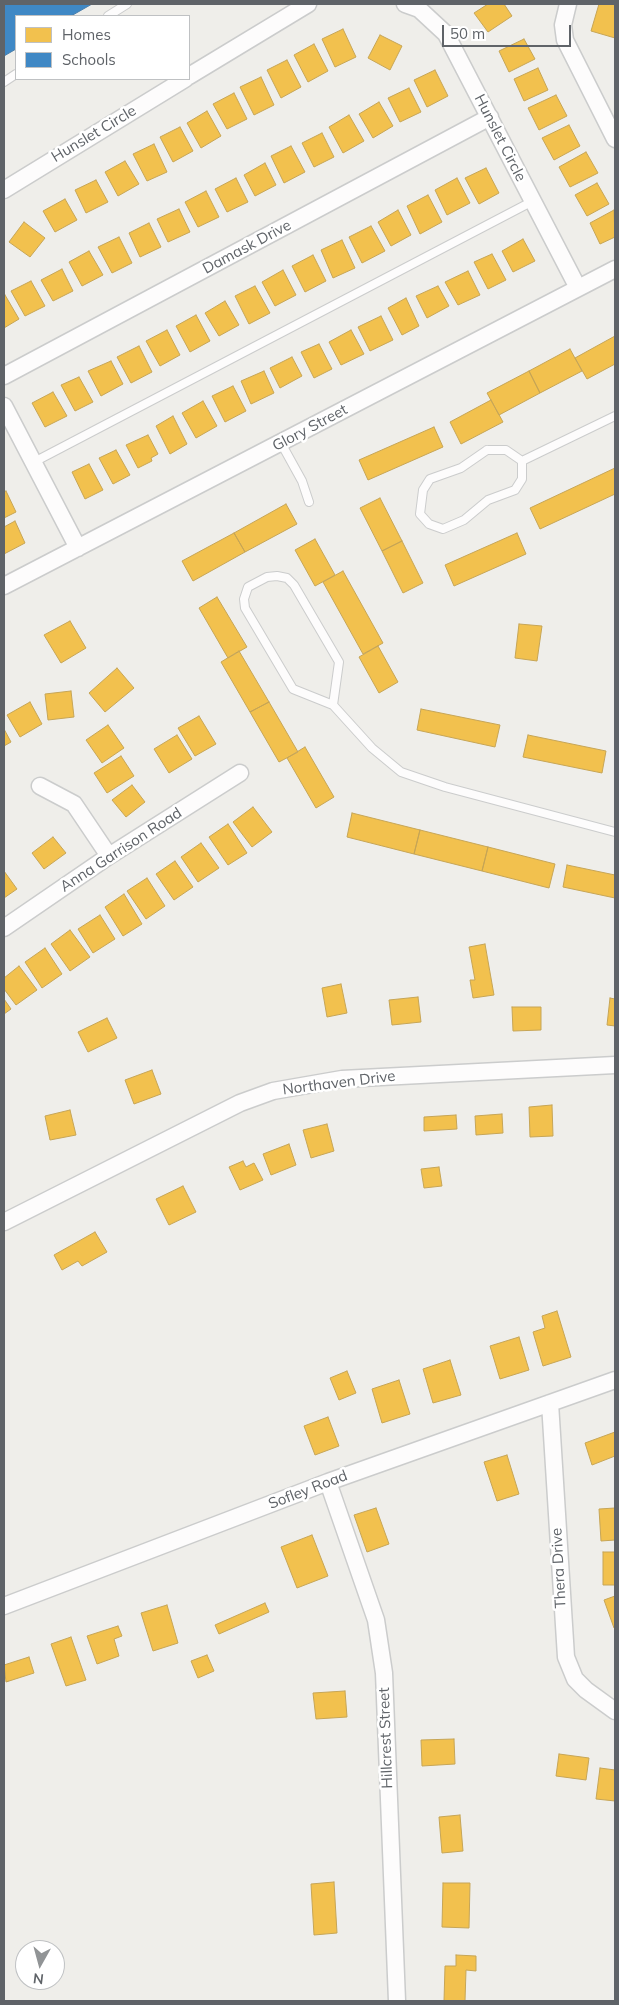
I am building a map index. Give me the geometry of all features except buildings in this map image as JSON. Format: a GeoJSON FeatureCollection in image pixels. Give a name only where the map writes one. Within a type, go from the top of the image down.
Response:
{"type":"FeatureCollection","features":[{"type":"Feature","properties":{"kind":"street"},"geometry":{"type":"LineString","coordinates":[[190,75],[308,4]]}},
{"type":"Feature","properties":{"kind":"street","name":"Hunslet Circle"},"geometry":{"type":"LineString","coordinates":[[405,4],[419,9],[446,34],[578,288]]}},
{"type":"Feature","properties":{"kind":"street"},"geometry":{"type":"LineString","coordinates":[[568,4],[563,25],[565,40],[615,139]]}},
{"type":"Feature","properties":{"kind":"street","name":"Hunslet Circle"},"geometry":{"type":"LineString","coordinates":[[4,190],[183,80]]}},
{"type":"Feature","properties":{"kind":"street","name":"Damask Drive"},"geometry":{"type":"LineString","coordinates":[[4,376],[490,117]]}},
{"type":"Feature","properties":{"kind":"street","name":"Glory Street"},"geometry":{"type":"LineString","coordinates":[[4,586],[615,269]]}},
{"type":"Feature","properties":{"kind":"street"},"geometry":{"type":"LineString","coordinates":[[4,406],[78,548]]}},
{"type":"Feature","properties":{"kind":"street","name":"Anna Garrison Road"},"geometry":{"type":"LineString","coordinates":[[4,928],[110,856],[240,773]]}},
{"type":"Feature","properties":{"kind":"street"},"geometry":{"type":"LineString","coordinates":[[40,786],[74,804],[110,856]]}},
{"type":"Feature","properties":{"kind":"street","name":"Northaven Drive"},"geometry":{"type":"LineString","coordinates":[[4,1222],[240,1103],[274,1091],[362,1078],[615,1066]]}},
{"type":"Feature","properties":{"kind":"street","name":"Sofley Road"},"geometry":{"type":"LineString","coordinates":[[4,1606],[328,1482],[615,1380]]}},
{"type":"Feature","properties":{"kind":"street","name":"Thera Drive"},"geometry":{"type":"LineString","coordinates":[[550,1403],[566,1657],[575,1679],[586,1690],[615,1711]]}},
{"type":"Feature","properties":{"kind":"street","name":"Hillcrest Street"},"geometry":{"type":"LineString","coordinates":[[328,1482],[376,1620],[384,1673],[397,2001]]}},
{"type":"Feature","properties":{"kind":"lane"},"geometry":{"type":"LineString","coordinates":[[110,15],[127,4]]}},
{"type":"Feature","properties":{"kind":"lane"},"geometry":{"type":"LineString","coordinates":[[4,82],[15,75]]}},
{"type":"Feature","properties":{"kind":"lane"},"geometry":{"type":"LineString","coordinates":[[34,462],[533,201]]}},
{"type":"Feature","properties":{"kind":"lane"},"geometry":{"type":"LineString","coordinates":[[522,461],[615,416]]}},
{"type":"Feature","properties":{"kind":"lane"},"geometry":{"type":"LineString","coordinates":[[281,443],[302,481],[310,502]]}},
{"type":"Feature","properties":{"kind":"lane"},"geometry":{"type":"LineString","coordinates":[[487,450],[506,450],[522,461],[522,479],[515,490],[488,500],[464,520],[443,529],[429,524],[420,514],[423,490],[430,480],[461,468],[487,450]]}},
{"type":"Feature","properties":{"kind":"lane"},"geometry":{"type":"LineString","coordinates":[[333,705],[339,662],[294,585],[287,578],[276,576],[267,577],[248,587],[244,599],[245,608],[293,689],[333,705],[372,748],[401,772],[445,787],[615,832]]}}]}
